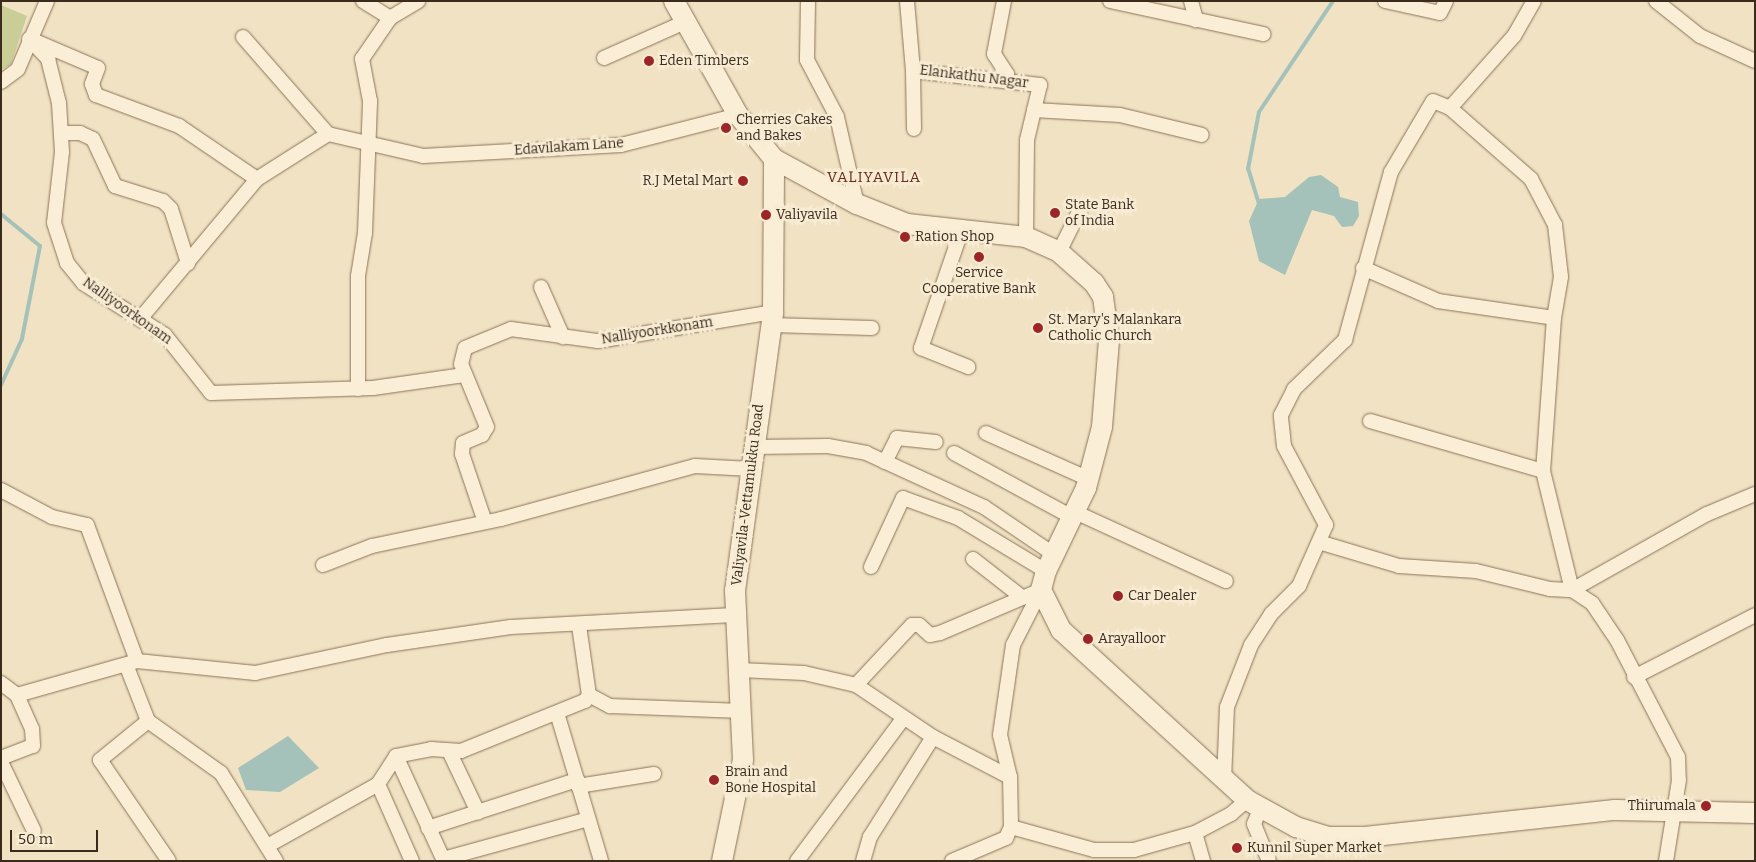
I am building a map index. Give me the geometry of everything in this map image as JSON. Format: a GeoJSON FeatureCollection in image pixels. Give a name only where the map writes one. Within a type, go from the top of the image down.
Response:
{"type":"FeatureCollection","features":[{"type":"Feature","properties":{"kind":"main road"},"geometry":{"type":"LineString","coordinates":[[674,1],[738,115],[774,158],[857,204],[907,224],[961,232],[1026,237],[1059,252],[1094,283],[1107,312],[1109,340],[1102,427],[1089,479],[1050,563],[1032,594],[1062,630],[1224,781],[1254,804],[1329,837],[1365,837],[1615,810],[1673,809],[1755,813]]}},
{"type":"Feature","properties":{"kind":"main road","name":"Valiyavila-Vettamukku Road"},"geometry":{"type":"LineString","coordinates":[[722,861],[742,777],[740,670],[734,615],[738,545],[751,469],[772,318],[774,158]]}},
{"type":"Feature","properties":{"kind":"street"},"geometry":{"type":"LineString","coordinates":[[1,82],[18,69],[47,1]]}},
{"type":"Feature","properties":{"kind":"street"},"geometry":{"type":"LineString","coordinates":[[363,1],[390,18]]}},
{"type":"Feature","properties":{"kind":"street"},"geometry":{"type":"LineString","coordinates":[[358,389],[358,276],[365,233],[370,101],[362,60],[390,18],[418,1]]}},
{"type":"Feature","properties":{"kind":"street"},"geometry":{"type":"LineString","coordinates":[[808,1],[807,60],[837,117],[857,204]]}},
{"type":"Feature","properties":{"kind":"street","name":"Elankathu Nagar"},"geometry":{"type":"LineString","coordinates":[[907,1],[913,70],[1040,85],[1027,140],[1026,237]]}},
{"type":"Feature","properties":{"kind":"street"},"geometry":{"type":"LineString","coordinates":[[1004,1],[994,54],[1007,74],[1005,80]]}},
{"type":"Feature","properties":{"kind":"street"},"geometry":{"type":"LineString","coordinates":[[1110,1],[1138,4],[1196,20],[1263,34]]}},
{"type":"Feature","properties":{"kind":"street"},"geometry":{"type":"LineString","coordinates":[[1191,1],[1196,20]]}},
{"type":"Feature","properties":{"kind":"street"},"geometry":{"type":"LineString","coordinates":[[1385,1],[1440,13],[1446,1]]}},
{"type":"Feature","properties":{"kind":"street"},"geometry":{"type":"LineString","coordinates":[[1656,1],[1700,36],[1755,61]]}},
{"type":"Feature","properties":{"kind":"street"},"geometry":{"type":"LineString","coordinates":[[1450,108],[1514,36],[1532,6]]}},
{"type":"Feature","properties":{"kind":"street"},"geometry":{"type":"LineString","coordinates":[[604,58],[685,22]]}},
{"type":"Feature","properties":{"kind":"street"},"geometry":{"type":"LineString","coordinates":[[140,319],[257,179],[328,134],[243,37]]}},
{"type":"Feature","properties":{"kind":"street"},"geometry":{"type":"LineString","coordinates":[[30,39],[98,68],[92,84],[96,95],[179,126],[257,179]]}},
{"type":"Feature","properties":{"kind":"street","name":"Nalliyoorkonam"},"geometry":{"type":"LineString","coordinates":[[30,39],[48,59],[62,133],[54,223],[60,250],[83,282],[173,343],[210,393],[358,389],[464,374]]}},
{"type":"Feature","properties":{"kind":"street"},"geometry":{"type":"LineString","coordinates":[[913,70],[914,129]]}},
{"type":"Feature","properties":{"kind":"street"},"geometry":{"type":"LineString","coordinates":[[1224,781],[1227,707],[1251,645],[1271,614],[1299,586],[1322,543],[1326,525],[1284,446],[1281,416],[1294,389],[1345,340],[1363,268],[1391,172],[1433,101],[1450,108],[1531,179],[1555,225],[1561,277],[1554,318],[1543,471],[1572,590]]}},
{"type":"Feature","properties":{"kind":"street"},"geometry":{"type":"LineString","coordinates":[[1034,110],[1120,115],[1202,135]]}},
{"type":"Feature","properties":{"kind":"street","name":"Edavilakam Lane"},"geometry":{"type":"LineString","coordinates":[[328,134],[369,146],[456,157],[537,146],[621,145],[738,115]]}},
{"type":"Feature","properties":{"kind":"street"},"geometry":{"type":"LineString","coordinates":[[62,133],[80,133],[93,139],[115,186],[163,201],[171,209],[188,263]]}},
{"type":"Feature","properties":{"kind":"street"},"geometry":{"type":"LineString","coordinates":[[1059,252],[1080,210]]}},
{"type":"Feature","properties":{"kind":"street"},"geometry":{"type":"LineString","coordinates":[[961,232],[921,348],[968,367]]}},
{"type":"Feature","properties":{"kind":"street"},"geometry":{"type":"LineString","coordinates":[[1363,268],[1438,301],[1554,318]]}},
{"type":"Feature","properties":{"kind":"street"},"geometry":{"type":"LineString","coordinates":[[541,287],[563,337]]}},
{"type":"Feature","properties":{"kind":"street","name":"Nalliyoorkkonam"},"geometry":{"type":"LineString","coordinates":[[464,374],[460,354],[465,348],[512,329],[598,341],[772,318],[872,328]]}},
{"type":"Feature","properties":{"kind":"street"},"geometry":{"type":"LineString","coordinates":[[464,374],[487,427],[487,433],[463,443],[461,449],[485,522]]}},
{"type":"Feature","properties":{"kind":"street"},"geometry":{"type":"LineString","coordinates":[[1370,420],[1543,471]]}},
{"type":"Feature","properties":{"kind":"street"},"geometry":{"type":"LineString","coordinates":[[986,433],[1089,479]]}},
{"type":"Feature","properties":{"kind":"street"},"geometry":{"type":"LineString","coordinates":[[885,462],[898,438],[936,442]]}},
{"type":"Feature","properties":{"kind":"street"},"geometry":{"type":"LineString","coordinates":[[754,447],[828,446],[866,453],[984,507],[1050,563]]}},
{"type":"Feature","properties":{"kind":"street"},"geometry":{"type":"LineString","coordinates":[[954,453],[1073,514],[1226,581]]}},
{"type":"Feature","properties":{"kind":"street"},"geometry":{"type":"LineString","coordinates":[[324,566],[372,546],[485,522],[695,466],[751,469]]}},
{"type":"Feature","properties":{"kind":"street"},"geometry":{"type":"LineString","coordinates":[[1,490],[52,517],[87,526],[132,664],[148,721],[221,773],[269,845],[276,861]]}},
{"type":"Feature","properties":{"kind":"street"},"geometry":{"type":"LineString","coordinates":[[1572,590],[1707,514],[1755,494]]}},
{"type":"Feature","properties":{"kind":"street"},"geometry":{"type":"LineString","coordinates":[[871,567],[903,498],[958,518],[1050,563]]}},
{"type":"Feature","properties":{"kind":"street"},"geometry":{"type":"LineString","coordinates":[[1322,543],[1399,566],[1476,571],[1572,590],[1592,603],[1617,640],[1634,677],[1678,757],[1666,861]]}},
{"type":"Feature","properties":{"kind":"street"},"geometry":{"type":"LineString","coordinates":[[973,559],[1032,594]]}},
{"type":"Feature","properties":{"kind":"street"},"geometry":{"type":"LineString","coordinates":[[856,685],[912,625],[919,624],[930,635],[940,634],[1032,594]]}},
{"type":"Feature","properties":{"kind":"street"},"geometry":{"type":"LineString","coordinates":[[952,861],[1006,838],[1011,827],[1010,777],[1000,735],[1013,645],[1032,594]]}},
{"type":"Feature","properties":{"kind":"street"},"geometry":{"type":"LineString","coordinates":[[17,695],[132,664],[255,673],[445,637],[511,627],[578,626],[734,615]]}},
{"type":"Feature","properties":{"kind":"street"},"geometry":{"type":"LineString","coordinates":[[1634,677],[1755,615]]}},
{"type":"Feature","properties":{"kind":"street"},"geometry":{"type":"LineString","coordinates":[[578,626],[589,695]]}},
{"type":"Feature","properties":{"kind":"street"},"geometry":{"type":"LineString","coordinates":[[740,670],[804,674],[856,685],[903,719],[933,737],[1010,777]]}},
{"type":"Feature","properties":{"kind":"street"},"geometry":{"type":"LineString","coordinates":[[1,683],[17,695],[32,729],[33,746],[1,758]]}},
{"type":"Feature","properties":{"kind":"street"},"geometry":{"type":"LineString","coordinates":[[589,695],[610,706],[742,711]]}},
{"type":"Feature","properties":{"kind":"street"},"geometry":{"type":"LineString","coordinates":[[269,845],[378,784],[396,756],[422,750],[461,751],[557,713],[589,695]]}},
{"type":"Feature","properties":{"kind":"street"},"geometry":{"type":"LineString","coordinates":[[557,713],[601,861]]}},
{"type":"Feature","properties":{"kind":"street"},"geometry":{"type":"LineString","coordinates":[[797,861],[903,719]]}},
{"type":"Feature","properties":{"kind":"street"},"geometry":{"type":"LineString","coordinates":[[148,721],[100,760],[169,861]]}},
{"type":"Feature","properties":{"kind":"street"},"geometry":{"type":"LineString","coordinates":[[864,861],[870,837],[933,737]]}},
{"type":"Feature","properties":{"kind":"street"},"geometry":{"type":"LineString","coordinates":[[449,751],[478,812]]}},
{"type":"Feature","properties":{"kind":"street"},"geometry":{"type":"LineString","coordinates":[[396,756],[443,860],[588,819]]}},
{"type":"Feature","properties":{"kind":"street"},"geometry":{"type":"LineString","coordinates":[[1,762],[34,832]]}},
{"type":"Feature","properties":{"kind":"street"},"geometry":{"type":"LineString","coordinates":[[428,828],[578,783],[654,774]]}},
{"type":"Feature","properties":{"kind":"street"},"geometry":{"type":"LineString","coordinates":[[378,784],[412,861]]}},
{"type":"Feature","properties":{"kind":"street"},"geometry":{"type":"LineString","coordinates":[[1011,827],[1094,850],[1135,855],[1195,833],[1254,804],[1254,824],[1269,861]]}},
{"type":"Feature","properties":{"kind":"street"},"geometry":{"type":"LineString","coordinates":[[1195,833],[1202,861]]}},
{"type":"Feature","properties":{"kind":"green space"},"geometry":{"type":"Polygon","coordinates":[[[1,5],[27,16],[11,64],[1,70],[1,5]]]}},
{"type":"Feature","properties":{"kind":"water"},"geometry":{"type":"Polygon","coordinates":[[[1321,175],[1338,187],[1340,197],[1358,202],[1359,216],[1353,226],[1342,227],[1334,216],[1312,210],[1285,275],[1259,261],[1249,221],[1259,199],[1285,197],[1309,177],[1321,175]]]}},
{"type":"Feature","properties":{"kind":"water"},"geometry":{"type":"Polygon","coordinates":[[[288,736],[319,768],[280,792],[246,790],[238,768],[288,736]]]}},
{"type":"Feature","properties":{"kind":"waterway"},"geometry":{"type":"LineString","coordinates":[[1259,204],[1248,169],[1259,112],[1333,1]]}},
{"type":"Feature","properties":{"kind":"waterway"},"geometry":{"type":"LineString","coordinates":[[1,214],[40,246],[22,339],[1,385]]}},
{"type":"Feature","properties":{"kind":"place","name":"Eden Timbers"},"geometry":{"type":"Point","coordinates":[649,61]}},
{"type":"Feature","properties":{"kind":"place","name":"Cherries Cakes and Bakes"},"geometry":{"type":"Point","coordinates":[726,128]}},
{"type":"Feature","properties":{"kind":"place","name":"R.J Metal Mart"},"geometry":{"type":"Point","coordinates":[743,181]}},
{"type":"Feature","properties":{"kind":"place","name":"State Bank of India"},"geometry":{"type":"Point","coordinates":[1055,213]}},
{"type":"Feature","properties":{"kind":"place","name":"Valiyavila"},"geometry":{"type":"Point","coordinates":[766,215]}},
{"type":"Feature","properties":{"kind":"place","name":"Ration Shop"},"geometry":{"type":"Point","coordinates":[905,237]}},
{"type":"Feature","properties":{"kind":"place","name":"Service Cooperative Bank"},"geometry":{"type":"Point","coordinates":[979,257]}},
{"type":"Feature","properties":{"kind":"place","name":"St. Mary's Malankara Catholic Church"},"geometry":{"type":"Point","coordinates":[1038,328]}},
{"type":"Feature","properties":{"kind":"place","name":"Car Dealer"},"geometry":{"type":"Point","coordinates":[1118,596]}},
{"type":"Feature","properties":{"kind":"place","name":"Arayalloor"},"geometry":{"type":"Point","coordinates":[1088,639]}},
{"type":"Feature","properties":{"kind":"place","name":"Brain and Bone Hospital"},"geometry":{"type":"Point","coordinates":[714,780]}},
{"type":"Feature","properties":{"kind":"place","name":"Thirumala"},"geometry":{"type":"Point","coordinates":[1706,806]}},
{"type":"Feature","properties":{"kind":"place","name":"Kunnil Super Market"},"geometry":{"type":"Point","coordinates":[1237,848]}},
{"type":"Feature","properties":{"kind":"district","name":"VALIYAVILA"},"geometry":{"type":"Point","coordinates":[874,178]}}]}
